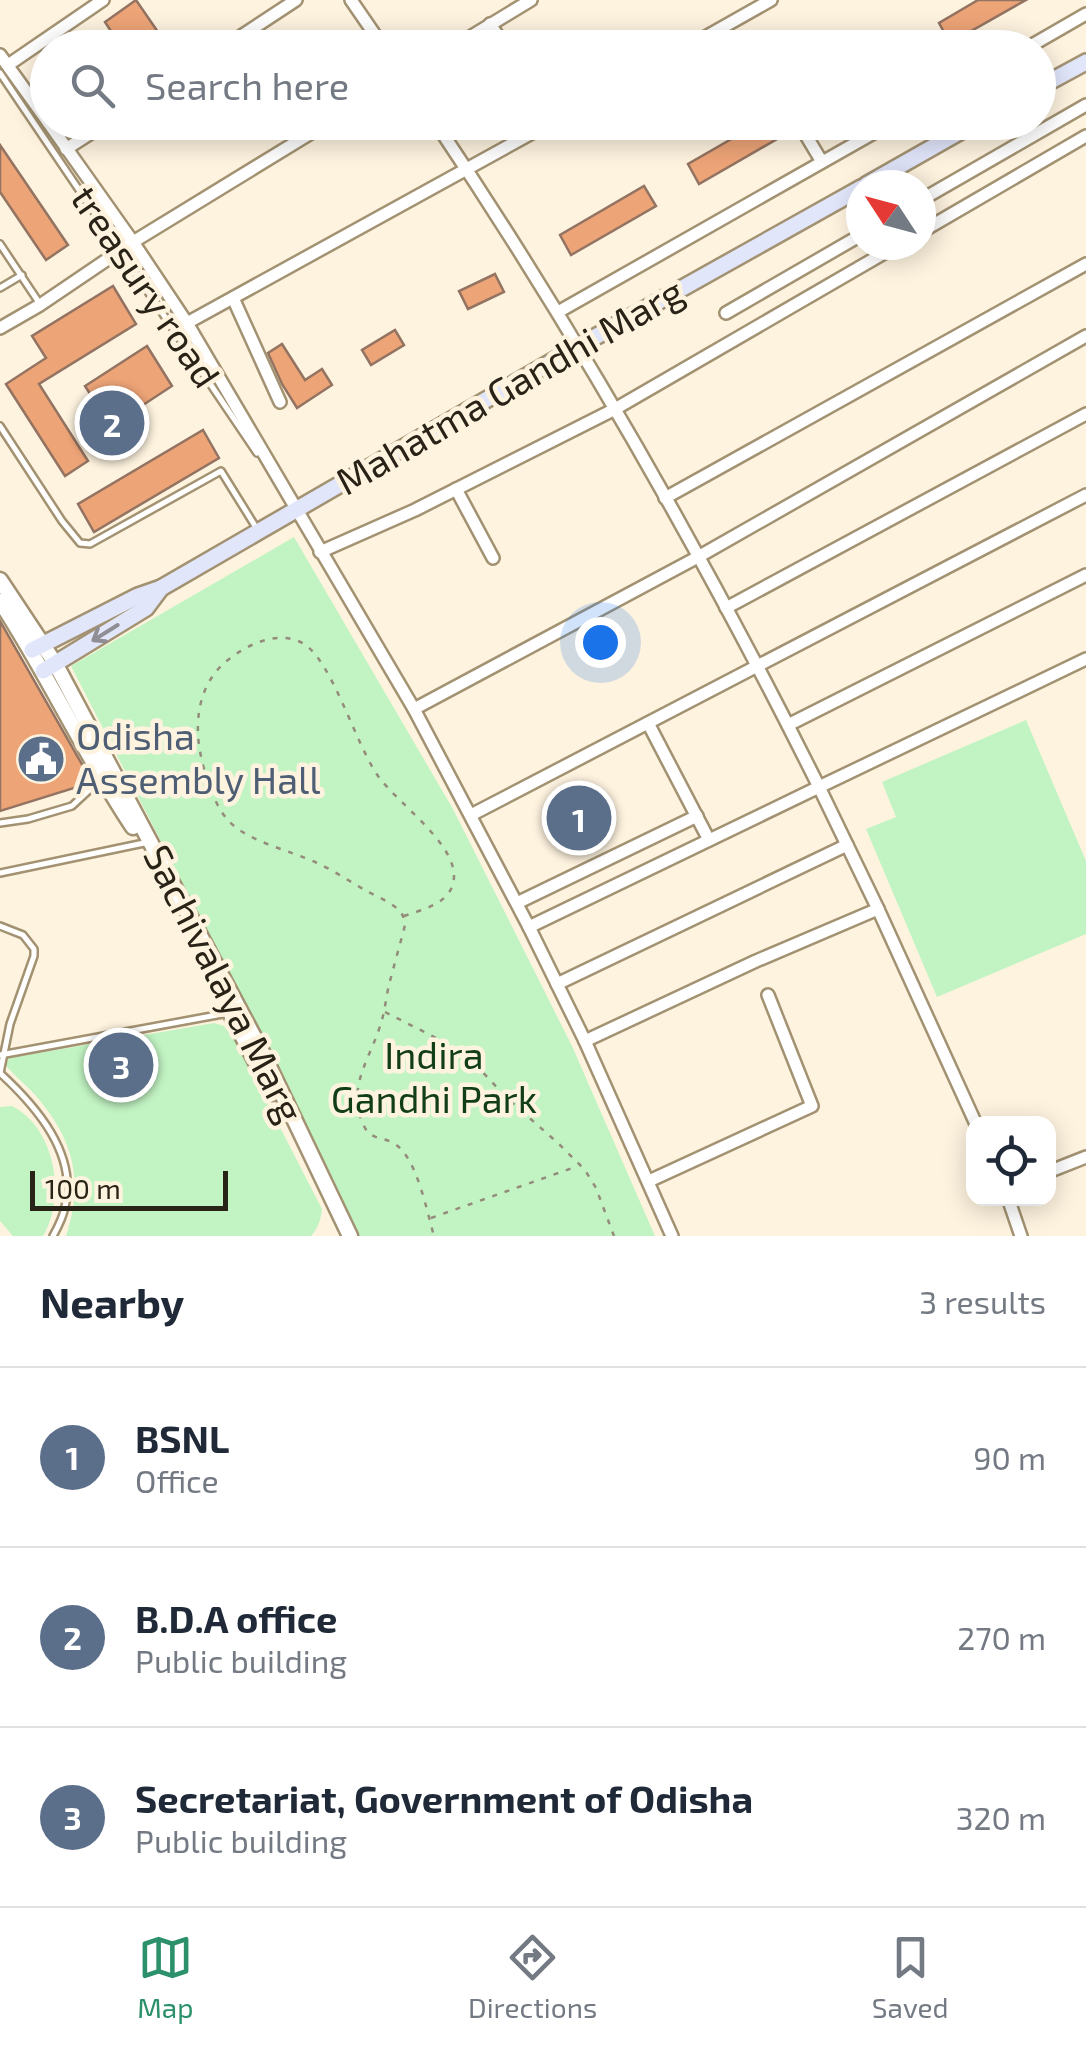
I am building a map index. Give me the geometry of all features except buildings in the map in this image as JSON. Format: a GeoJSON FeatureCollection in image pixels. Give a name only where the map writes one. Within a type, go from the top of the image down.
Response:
{"type":"FeatureCollection","features":[{"type":"Feature","properties":{"kind":"main road"},"geometry":{"type":"LineString","coordinates":[[1056,78],[1086,62]]}},
{"type":"Feature","properties":{"kind":"main road","name":"Mahatma Gandhi Marg"},"geometry":{"type":"LineString","coordinates":[[892,170],[945,140]]}},
{"type":"Feature","properties":{"kind":"main road","name":"Mahatma Gandhi Marg"},"geometry":{"type":"LineString","coordinates":[[38,647],[161,588],[259,532],[292,506],[846,196]]}},
{"type":"Feature","properties":{"kind":"main road","name":"Mahatma Gandhi Marg"},"geometry":{"type":"LineString","coordinates":[[49,667],[146,608],[161,588]]}},
{"type":"Feature","properties":{"kind":"street"},"geometry":{"type":"LineString","coordinates":[[56,30],[103,0]]}},
{"type":"Feature","properties":{"kind":"street"},"geometry":{"type":"LineString","coordinates":[[250,30],[296,0]]}},
{"type":"Feature","properties":{"kind":"street"},"geometry":{"type":"LineString","coordinates":[[351,0],[372,30]]}},
{"type":"Feature","properties":{"kind":"street"},"geometry":{"type":"LineString","coordinates":[[480,30],[530,0]]}},
{"type":"Feature","properties":{"kind":"street"},"geometry":{"type":"LineString","coordinates":[[734,0],[744,15]]}},
{"type":"Feature","properties":{"kind":"street"},"geometry":{"type":"LineString","coordinates":[[718,30],[771,0]]}},
{"type":"Feature","properties":{"kind":"street"},"geometry":{"type":"LineString","coordinates":[[1056,31],[1086,14]]}},
{"type":"Feature","properties":{"kind":"street"},"geometry":{"type":"LineString","coordinates":[[490,24],[494,30]]}},
{"type":"Feature","properties":{"kind":"street"},"geometry":{"type":"LineString","coordinates":[[30,46],[2,64],[30,99]]}},
{"type":"Feature","properties":{"kind":"street"},"geometry":{"type":"LineString","coordinates":[[1056,122],[1086,105]]}},
{"type":"Feature","properties":{"kind":"street"},"geometry":{"type":"LineString","coordinates":[[936,223],[1086,136]]}},
{"type":"Feature","properties":{"kind":"street"},"geometry":{"type":"LineString","coordinates":[[60,140],[187,323],[414,709],[530,927],[672,1236]]}},
{"type":"Feature","properties":{"kind":"street"},"geometry":{"type":"LineString","coordinates":[[66,149],[80,140]]}},
{"type":"Feature","properties":{"kind":"street"},"geometry":{"type":"LineString","coordinates":[[0,328],[300,140]]}},
{"type":"Feature","properties":{"kind":"street"},"geometry":{"type":"LineString","coordinates":[[447,140],[579,346],[758,666],[878,908],[972,1116]]}},
{"type":"Feature","properties":{"kind":"street"},"geometry":{"type":"LineString","coordinates":[[187,323],[520,140]]}},
{"type":"Feature","properties":{"kind":"street"},"geometry":{"type":"LineString","coordinates":[[809,140],[822,162]]}},
{"type":"Feature","properties":{"kind":"street"},"geometry":{"type":"LineString","coordinates":[[558,312],[861,140]]}},
{"type":"Feature","properties":{"kind":"street"},"geometry":{"type":"LineString","coordinates":[[936,191],[1025,140]]}},
{"type":"Feature","properties":{"kind":"street"},"geometry":{"type":"LineString","coordinates":[[726,313],[846,244]]}},
{"type":"Feature","properties":{"kind":"street"},"geometry":{"type":"LineString","coordinates":[[320,552],[456,490],[615,409],[872,260]]}},
{"type":"Feature","properties":{"kind":"street"},"geometry":{"type":"LineString","coordinates":[[665,498],[1086,264]]}},
{"type":"Feature","properties":{"kind":"street"},"geometry":{"type":"LineString","coordinates":[[232,298],[280,402]]}},
{"type":"Feature","properties":{"kind":"street"},"geometry":{"type":"LineString","coordinates":[[414,709],[698,556],[1086,336]]}},
{"type":"Feature","properties":{"kind":"street"},"geometry":{"type":"LineString","coordinates":[[726,608],[1086,414]]}},
{"type":"Feature","properties":{"kind":"street"},"geometry":{"type":"LineString","coordinates":[[456,490],[492,558]]}},
{"type":"Feature","properties":{"kind":"street"},"geometry":{"type":"LineString","coordinates":[[471,815],[1086,495]]}},
{"type":"Feature","properties":{"kind":"street"},"geometry":{"type":"LineString","coordinates":[[788,725],[1086,576]]}},
{"type":"Feature","properties":{"kind":"street","name":"Sachivalaya Marg"},"geometry":{"type":"LineString","coordinates":[[0,580],[263,1054],[347,1236]]}},
{"type":"Feature","properties":{"kind":"street","name":"Sachivalaya Marg"},"geometry":{"type":"LineString","coordinates":[[0,601],[38,647]]}},
{"type":"Feature","properties":{"kind":"street"},"geometry":{"type":"LineString","coordinates":[[530,927],[1086,660]]}},
{"type":"Feature","properties":{"kind":"street","name":"Sachivalaya Marg"},"geometry":{"type":"LineString","coordinates":[[49,667],[101,779],[144,844],[347,1236]]}},
{"type":"Feature","properties":{"kind":"street"},"geometry":{"type":"LineString","coordinates":[[648,723],[710,840]]}},
{"type":"Feature","properties":{"kind":"street"},"geometry":{"type":"LineString","coordinates":[[517,902],[697,816]]}},
{"type":"Feature","properties":{"kind":"street"},"geometry":{"type":"LineString","coordinates":[[557,984],[847,845]]}},
{"type":"Feature","properties":{"kind":"street"},"geometry":{"type":"LineString","coordinates":[[585,1042],[878,908]]}},
{"type":"Feature","properties":{"kind":"street"},"geometry":{"type":"LineString","coordinates":[[649,1181],[812,1106],[768,995]]}},
{"type":"Feature","properties":{"kind":"street"},"geometry":{"type":"LineString","coordinates":[[1056,1169],[1086,1158]]}},
{"type":"Feature","properties":{"kind":"street"},"geometry":{"type":"LineString","coordinates":[[1011,1206],[1021,1236]]}},
{"type":"Feature","properties":{"kind":"lane","name":"treasury road"},"geometry":{"type":"LineString","coordinates":[[2,64],[30,108]]}},
{"type":"Feature","properties":{"kind":"lane","name":"treasury road"},"geometry":{"type":"LineString","coordinates":[[50,140],[292,506]]}},
{"type":"Feature","properties":{"kind":"lane"},"geometry":{"type":"LineString","coordinates":[[0,244],[40,305]]}},
{"type":"Feature","properties":{"kind":"lane"},"geometry":{"type":"LineString","coordinates":[[0,288],[22,275]]}},
{"type":"Feature","properties":{"kind":"lane"},"geometry":{"type":"LineString","coordinates":[[0,426],[80,543],[90,544],[221,471],[259,532]]}},
{"type":"Feature","properties":{"kind":"lane"},"geometry":{"type":"LineString","coordinates":[[0,823],[72,806],[101,779]]}},
{"type":"Feature","properties":{"kind":"lane"},"geometry":{"type":"LineString","coordinates":[[0,873],[144,844]]}},
{"type":"Feature","properties":{"kind":"lane"},"geometry":{"type":"LineString","coordinates":[[0,926],[23,935],[34,948],[10,1024],[0,1073],[38,1112],[65,1165],[66,1205],[54,1236]]}},
{"type":"Feature","properties":{"kind":"lane"},"geometry":{"type":"LineString","coordinates":[[2,1054],[231,1013]]}},
{"type":"Feature","properties":{"kind":"path"},"geometry":{"type":"LineString","coordinates":[[404,916],[443,900],[453,885],[454,874],[446,853],[380,780],[364,756],[319,659],[306,645],[275,637],[226,661],[206,688],[198,708],[198,743],[215,801],[226,819],[239,830],[318,863],[393,905],[404,916],[406,925],[381,1025],[357,1084],[358,1110],[369,1134],[403,1152],[422,1191],[434,1236]]}},
{"type":"Feature","properties":{"kind":"path"},"geometry":{"type":"LineString","coordinates":[[384,1011],[454,1046],[580,1165],[596,1188],[614,1236]]}},
{"type":"Feature","properties":{"kind":"path"},"geometry":{"type":"LineString","coordinates":[[429,1219],[580,1165]]}},
{"type":"Feature","properties":{"kind":"green space","name":"Indira Gandhi Park"},"geometry":{"type":"Polygon","coordinates":[[[294,537],[453,809],[572,1046],[655,1236],[357,1236],[250,1015],[71,666],[294,537]]]}},
{"type":"Feature","properties":{"kind":"green space"},"geometry":{"type":"Polygon","coordinates":[[[1026,720],[1086,861],[1086,934],[937,997],[866,829],[896,817],[882,782],[1026,720]]]}},
{"type":"Feature","properties":{"kind":"green space"},"geometry":{"type":"Polygon","coordinates":[[[214,1023],[230,1030],[322,1209],[316,1230],[311,1236],[66,1236],[74,1197],[67,1145],[49,1112],[6,1065],[9,1058],[214,1023]]]}},
{"type":"Feature","properties":{"kind":"green space"},"geometry":{"type":"Polygon","coordinates":[[[12,1106],[39,1130],[53,1165],[54,1203],[43,1236],[13,1236],[0,1221],[0,1107],[12,1106]]]}},
{"type":"Feature","properties":{"kind":"place","name":"B.D.A office"},"geometry":{"type":"Point","coordinates":[112,423]}},
{"type":"Feature","properties":{"kind":"place","name":"Odisha Assembly Hall"},"geometry":{"type":"Point","coordinates":[41,759]}},
{"type":"Feature","properties":{"kind":"place","name":"BSNL"},"geometry":{"type":"Point","coordinates":[579,818]}},
{"type":"Feature","properties":{"kind":"place","name":"Secretariat, Government of Odisha"},"geometry":{"type":"Point","coordinates":[121,1065]}}]}
